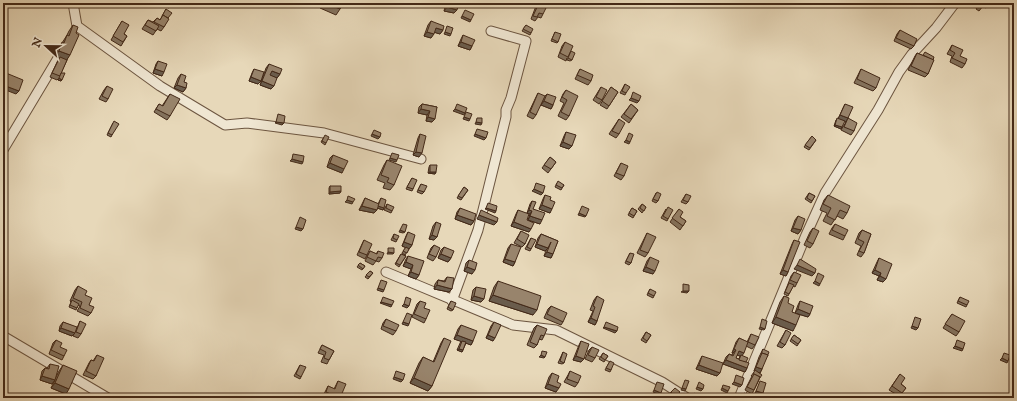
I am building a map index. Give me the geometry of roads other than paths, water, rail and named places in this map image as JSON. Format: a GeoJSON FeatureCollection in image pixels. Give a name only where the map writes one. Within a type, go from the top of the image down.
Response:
{"type":"FeatureCollection","features":[{"type":"Feature","properties":{"kind":"street"},"geometry":{"type":"LineString","coordinates":[[3,150],[73,33],[73,3]]}},
{"type":"Feature","properties":{"kind":"street"},"geometry":{"type":"LineString","coordinates":[[739,398],[803,242],[825,193],[899,72],[912,54],[936,28],[955,3]]}},
{"type":"Feature","properties":{"kind":"street"},"geometry":{"type":"LineString","coordinates":[[452,301],[478,230],[506,117],[506,110],[511,98],[526,41],[491,31]]}},
{"type":"Feature","properties":{"kind":"street"},"geometry":{"type":"LineString","coordinates":[[73,33],[224,125],[247,123],[324,133],[421,159]]}},
{"type":"Feature","properties":{"kind":"street"},"geometry":{"type":"LineString","coordinates":[[386,272],[452,301],[513,325],[556,330],[662,382],[687,398]]}},
{"type":"Feature","properties":{"kind":"street"},"geometry":{"type":"LineString","coordinates":[[3,336],[108,398]]}}]}
